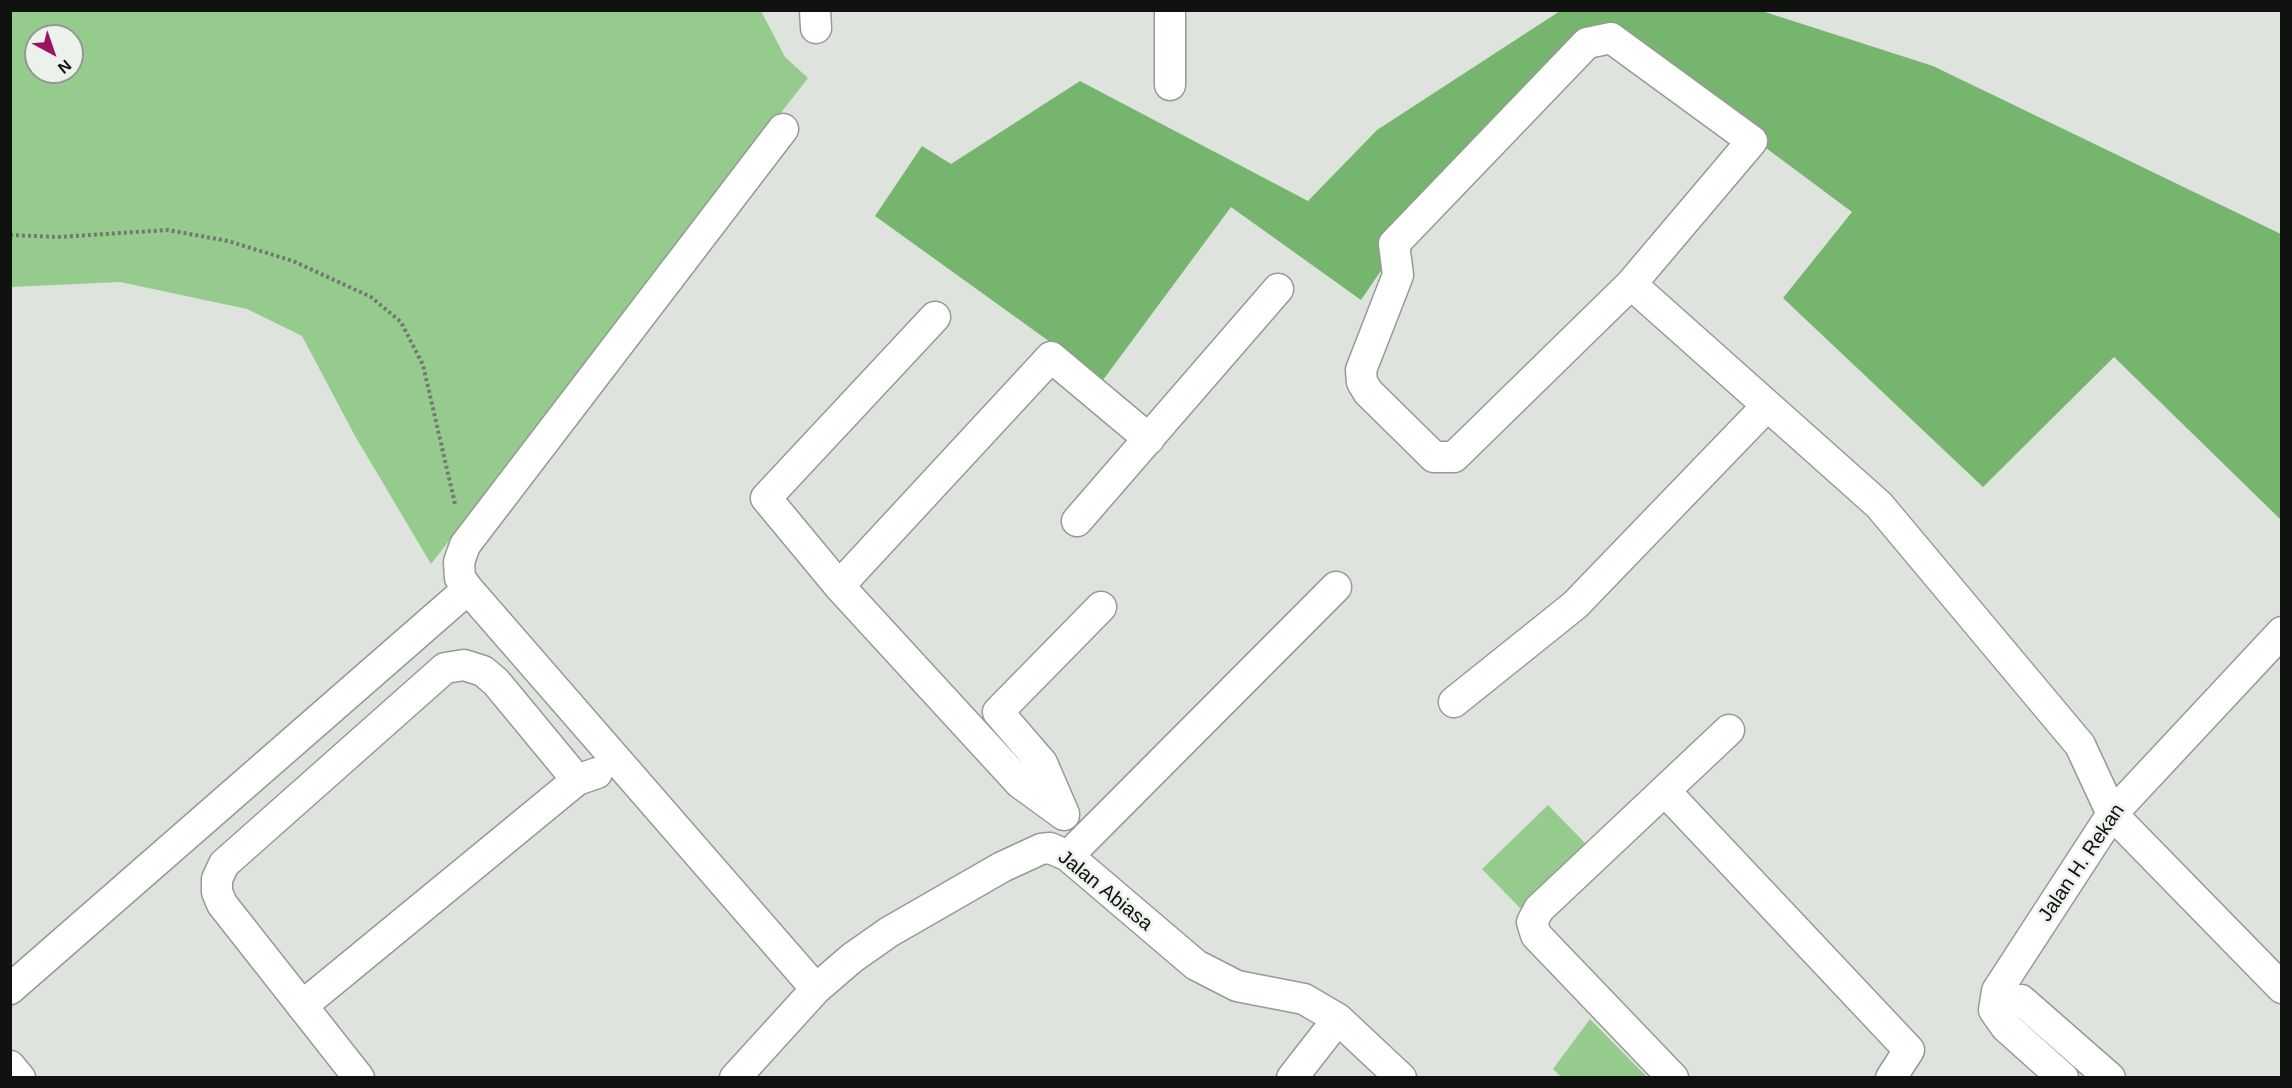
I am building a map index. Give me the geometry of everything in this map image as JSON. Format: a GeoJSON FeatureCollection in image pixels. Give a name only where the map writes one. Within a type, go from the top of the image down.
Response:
{"type":"FeatureCollection","features":[{"type":"Feature","properties":{"kind":"street"},"geometry":{"type":"LineString","coordinates":[[1170,10],[1170,85]]}},
{"type":"Feature","properties":{"kind":"street"},"geometry":{"type":"LineString","coordinates":[[1611,38],[1752,141],[1631,285],[1454,457],[1434,457],[1368,392],[1362,382],[1360,370],[1398,275],[1394,244],[1587,43],[1611,38]]}},
{"type":"Feature","properties":{"kind":"street"},"geometry":{"type":"LineString","coordinates":[[783,129],[465,546],[459,562],[460,578],[468,589],[628,776],[816,989]]}},
{"type":"Feature","properties":{"kind":"street"},"geometry":{"type":"LineString","coordinates":[[1631,285],[1879,505],[2080,745],[2112,814],[2282,988]]}},
{"type":"Feature","properties":{"kind":"street"},"geometry":{"type":"LineString","coordinates":[[1077,521],[1278,289]]}},
{"type":"Feature","properties":{"kind":"street"},"geometry":{"type":"LineString","coordinates":[[935,317],[766,498],[839,586],[1020,783],[1064,815]]}},
{"type":"Feature","properties":{"kind":"street"},"geometry":{"type":"LineString","coordinates":[[839,586],[1051,357],[1149,439]]}},
{"type":"Feature","properties":{"kind":"street"},"geometry":{"type":"LineString","coordinates":[[1454,702],[1575,605],[1767,406]]}},
{"type":"Feature","properties":{"kind":"street"},"geometry":{"type":"LineString","coordinates":[[1068,856],[1336,587]]}},
{"type":"Feature","properties":{"kind":"street"},"geometry":{"type":"LineString","coordinates":[[10,989],[468,589]]}},
{"type":"Feature","properties":{"kind":"street"},"geometry":{"type":"LineString","coordinates":[[1068,856],[1064,815],[1042,763],[998,712],[1101,607]]}},
{"type":"Feature","properties":{"kind":"street","name":"Jalan H. Rekan"},"geometry":{"type":"LineString","coordinates":[[2063,1077],[2006,1027],[1994,1010],[1997,991],[2112,814],[2278,645]]}},
{"type":"Feature","properties":{"kind":"street"},"geometry":{"type":"LineString","coordinates":[[359,1077],[222,904],[217,892],[220,872],[224,864],[445,668],[464,665],[483,671],[496,682],[578,780]]}},
{"type":"Feature","properties":{"kind":"street"},"geometry":{"type":"LineString","coordinates":[[1672,1077],[1536,935],[1532,922],[1539,909],[1729,730]]}},
{"type":"Feature","properties":{"kind":"street"},"geometry":{"type":"LineString","coordinates":[[302,1006],[578,780],[609,769],[628,776]]}},
{"type":"Feature","properties":{"kind":"street"},"geometry":{"type":"LineString","coordinates":[[1665,791],[1910,1050],[1891,1077]]}},
{"type":"Feature","properties":{"kind":"street","name":"Jalan Abiasa"},"geometry":{"type":"LineString","coordinates":[[735,1077],[830,975],[889,932],[1002,867],[1041,849],[1050,848],[1068,856],[1196,965],[1237,986],[1304,999],[1338,1019],[1401,1077]]}},
{"type":"Feature","properties":{"kind":"street"},"geometry":{"type":"LineString","coordinates":[[2021,1000],[2110,1077]]}},
{"type":"Feature","properties":{"kind":"street"},"geometry":{"type":"LineString","coordinates":[[1292,1077],[1338,1019]]}},
{"type":"Feature","properties":{"kind":"path"},"geometry":{"type":"LineString","coordinates":[[10,235],[58,237],[168,230],[228,241],[293,261],[371,297],[401,322],[423,365],[465,546]]}},
{"type":"Feature","properties":{"kind":"green space"},"geometry":{"type":"Polygon","coordinates":[[[10,11],[761,11],[785,57],[808,78],[431,564],[355,436],[302,336],[247,309],[120,282],[11,287],[10,11]]]}},
{"type":"Feature","properties":{"kind":"green space"},"geometry":{"type":"Polygon","coordinates":[[[1560,11],[1762,11],[1933,66],[2281,234],[2281,520],[2114,357],[1983,487],[1783,298],[1852,212],[1602,26],[1436,190],[1361,300],[1231,207],[1103,380],[875,216],[922,146],[951,164],[1080,81],[1308,201],[1377,130],[1560,11]]]}},
{"type":"Feature","properties":{"kind":"green space"},"geometry":{"type":"Polygon","coordinates":[[[1548,805],[1586,844],[1520,908],[1482,869],[1548,805]]]}},
{"type":"Feature","properties":{"kind":"green space"},"geometry":{"type":"Polygon","coordinates":[[[1590,1019],[1647,1077],[1561,1077],[1553,1069],[1590,1019]]]}}]}
